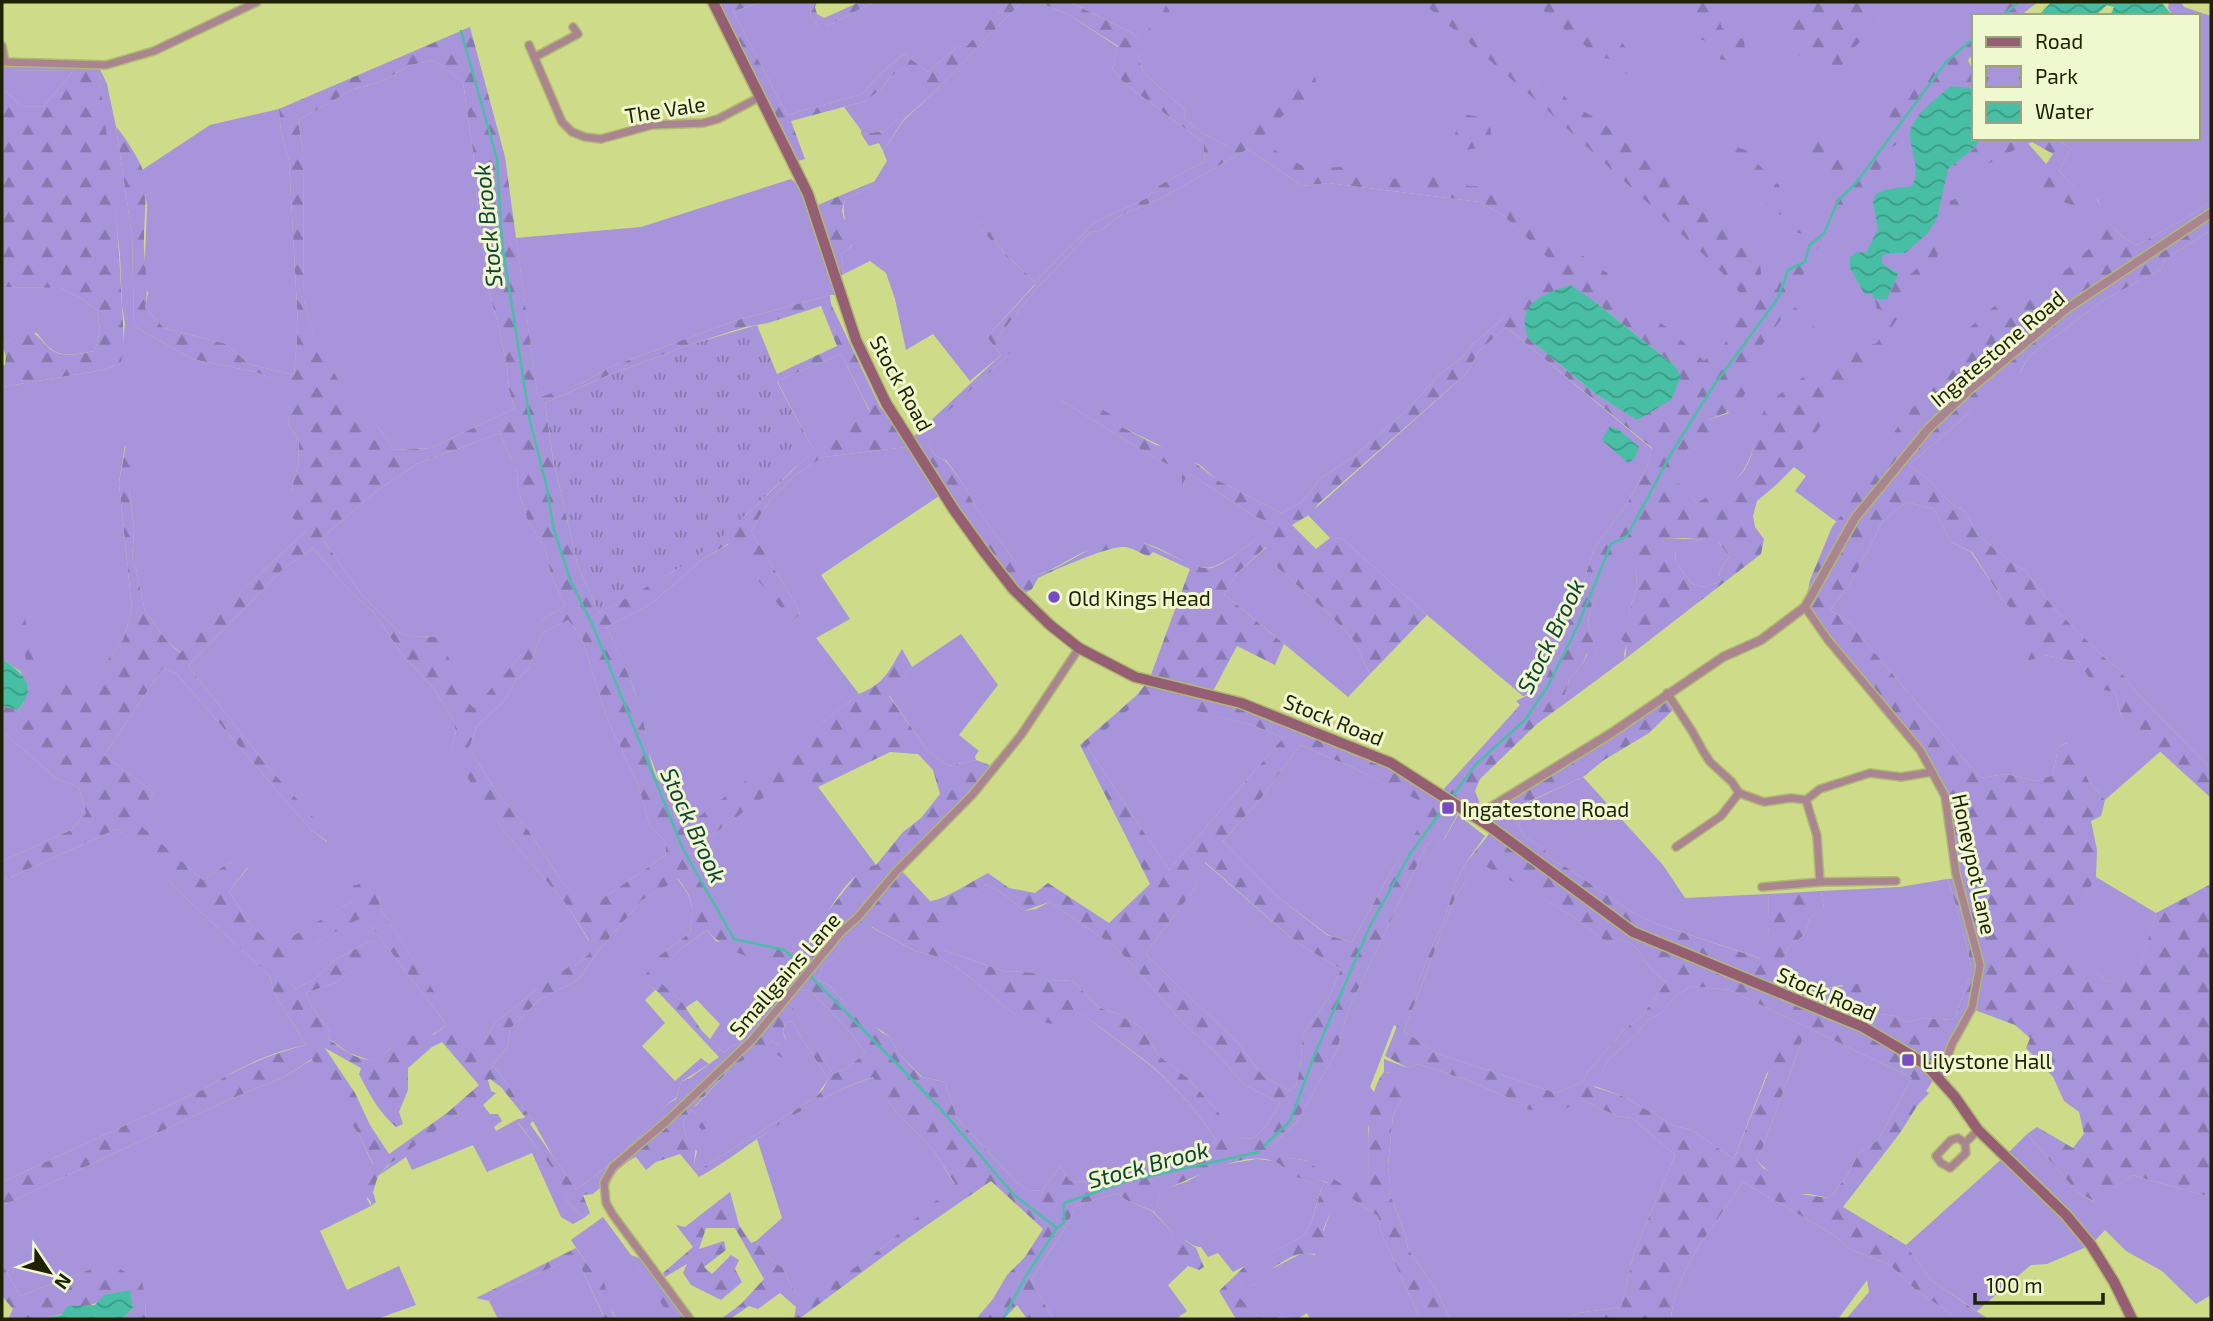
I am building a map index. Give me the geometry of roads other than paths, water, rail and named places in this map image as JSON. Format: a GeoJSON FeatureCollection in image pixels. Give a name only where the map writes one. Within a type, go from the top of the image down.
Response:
{"type":"FeatureCollection","features":[{"type":"Feature","properties":{"kind":"main road","name":"Stock Road"},"geometry":{"type":"LineString","coordinates":[[713,2],[790,163],[808,194],[856,340],[886,403],[954,510],[985,553],[1013,589],[1050,625],[1079,648],[1135,677],[1241,702],[1391,763],[1475,817],[1633,932],[1863,1027],[1914,1057],[1927,1066],[1955,1097],[1978,1130],[2066,1215],[2091,1245],[2132,1319]]}},
{"type":"Feature","properties":{"kind":"street"},"geometry":{"type":"LineString","coordinates":[[2,46],[3,62],[106,65],[154,51],[257,2]]}},
{"type":"Feature","properties":{"kind":"street"},"geometry":{"type":"LineString","coordinates":[[535,57],[576,31],[582,43]]}},
{"type":"Feature","properties":{"kind":"street","name":"The Vale"},"geometry":{"type":"LineString","coordinates":[[529,45],[562,122],[572,132],[585,138],[601,139],[652,125],[703,123],[718,119],[760,97]]}},
{"type":"Feature","properties":{"kind":"street","name":"Ingatestone Road"},"geometry":{"type":"LineString","coordinates":[[1475,817],[1610,734],[1723,657],[1761,640],[1805,607],[1855,518],[1928,429],[1970,389],[2066,309],[2211,213]]}},
{"type":"Feature","properties":{"kind":"street","name":"Honeypot Lane"},"geometry":{"type":"LineString","coordinates":[[1805,607],[1828,640],[1920,750],[1945,796],[1956,874],[1980,965],[1972,1008],[1952,1044],[1939,1081]]}},
{"type":"Feature","properties":{"kind":"street","name":"Smallgains Lane"},"geometry":{"type":"LineString","coordinates":[[690,1319],[606,1203],[604,1183],[613,1167],[668,1120],[752,1040],[895,873],[973,794],[1021,735],[1079,648]]}},
{"type":"Feature","properties":{"kind":"street"},"geometry":{"type":"LineString","coordinates":[[1667,693],[1710,762],[1732,782],[1738,793],[1764,802],[1791,798],[1806,800],[1820,789],[1870,773],[1900,776],[1932,772]]}},
{"type":"Feature","properties":{"kind":"street"},"geometry":{"type":"LineString","coordinates":[[1676,847],[1721,816],[1738,793]]}},
{"type":"Feature","properties":{"kind":"street"},"geometry":{"type":"LineString","coordinates":[[1806,800],[1817,836],[1820,883]]}},
{"type":"Feature","properties":{"kind":"street"},"geometry":{"type":"LineString","coordinates":[[1762,887],[1896,881]]}},
{"type":"Feature","properties":{"kind":"street"},"geometry":{"type":"LineString","coordinates":[[1965,1143],[1978,1130]]}},
{"type":"Feature","properties":{"kind":"water"},"geometry":{"type":"Polygon","coordinates":[[[2051,2],[2161,2],[2171,14],[2111,14],[2114,7],[2107,5],[2097,14],[2040,14],[2051,2]]]}},
{"type":"Feature","properties":{"kind":"water"},"geometry":{"type":"Polygon","coordinates":[[[1951,86],[1970,88],[1972,140],[1980,140],[1948,169],[1937,218],[1928,233],[1905,253],[1887,253],[1882,256],[1882,263],[1898,274],[1887,299],[1875,299],[1872,294],[1864,293],[1850,268],[1850,257],[1857,252],[1866,253],[1878,229],[1873,202],[1876,194],[1912,186],[1916,167],[1911,129],[1925,108],[1951,86]]]}},
{"type":"Feature","properties":{"kind":"water"},"geometry":{"type":"Polygon","coordinates":[[[1570,285],[1675,366],[1681,377],[1671,400],[1637,420],[1597,395],[1528,338],[1525,316],[1528,308],[1550,292],[1570,285]]]}},
{"type":"Feature","properties":{"kind":"water"},"geometry":{"type":"Polygon","coordinates":[[[1610,426],[1639,447],[1635,458],[1628,463],[1602,440],[1610,426]]]}},
{"type":"Feature","properties":{"kind":"water"},"geometry":{"type":"Polygon","coordinates":[[[2,659],[22,675],[28,687],[18,710],[2,706],[2,659]]]}},
{"type":"Feature","properties":{"kind":"water"},"geometry":{"type":"Polygon","coordinates":[[[130,1290],[133,1308],[122,1319],[40,1319],[61,1315],[68,1306],[95,1305],[104,1295],[130,1290]]]}},
{"type":"Feature","properties":{"kind":"waterway"},"geometry":{"type":"LineString","coordinates":[[2004,14],[2019,2]]}},
{"type":"Feature","properties":{"kind":"waterway","name":"Stock Brook"},"geometry":{"type":"LineString","coordinates":[[461,31],[497,159],[502,243],[530,421],[554,530],[571,582],[593,626],[683,849],[734,939],[785,950],[939,1107],[1014,1195],[1057,1228]]}},
{"type":"Feature","properties":{"kind":"waterway","name":"Stock Brook"},"geometry":{"type":"LineString","coordinates":[[1452,797],[1476,764],[1525,720],[1548,686],[1578,625],[1611,544],[1627,536],[1672,452],[1712,388],[1778,298],[1788,270],[1805,262],[1809,246],[1824,233],[1838,201],[1856,183],[1946,62],[1972,40]]}},
{"type":"Feature","properties":{"kind":"waterway","name":"Stock Brook"},"geometry":{"type":"LineString","coordinates":[[1265,1145],[1290,1121],[1315,1054],[1370,926],[1410,854],[1448,802]]}},
{"type":"Feature","properties":{"kind":"waterway","name":"Stock Brook"},"geometry":{"type":"LineString","coordinates":[[1003,1319],[1026,1276],[1057,1228],[1064,1223],[1064,1203],[1127,1181],[1259,1152]]}},
{"type":"Feature","properties":{"kind":"place","name":"Old Kings Head"},"geometry":{"type":"Point","coordinates":[1054,597]}},
{"type":"Feature","properties":{"kind":"place","name":"Ingatestone Road"},"geometry":{"type":"Point","coordinates":[1448,808]}},
{"type":"Feature","properties":{"kind":"place","name":"Lilystone Hall"},"geometry":{"type":"Point","coordinates":[1908,1060]}}]}
